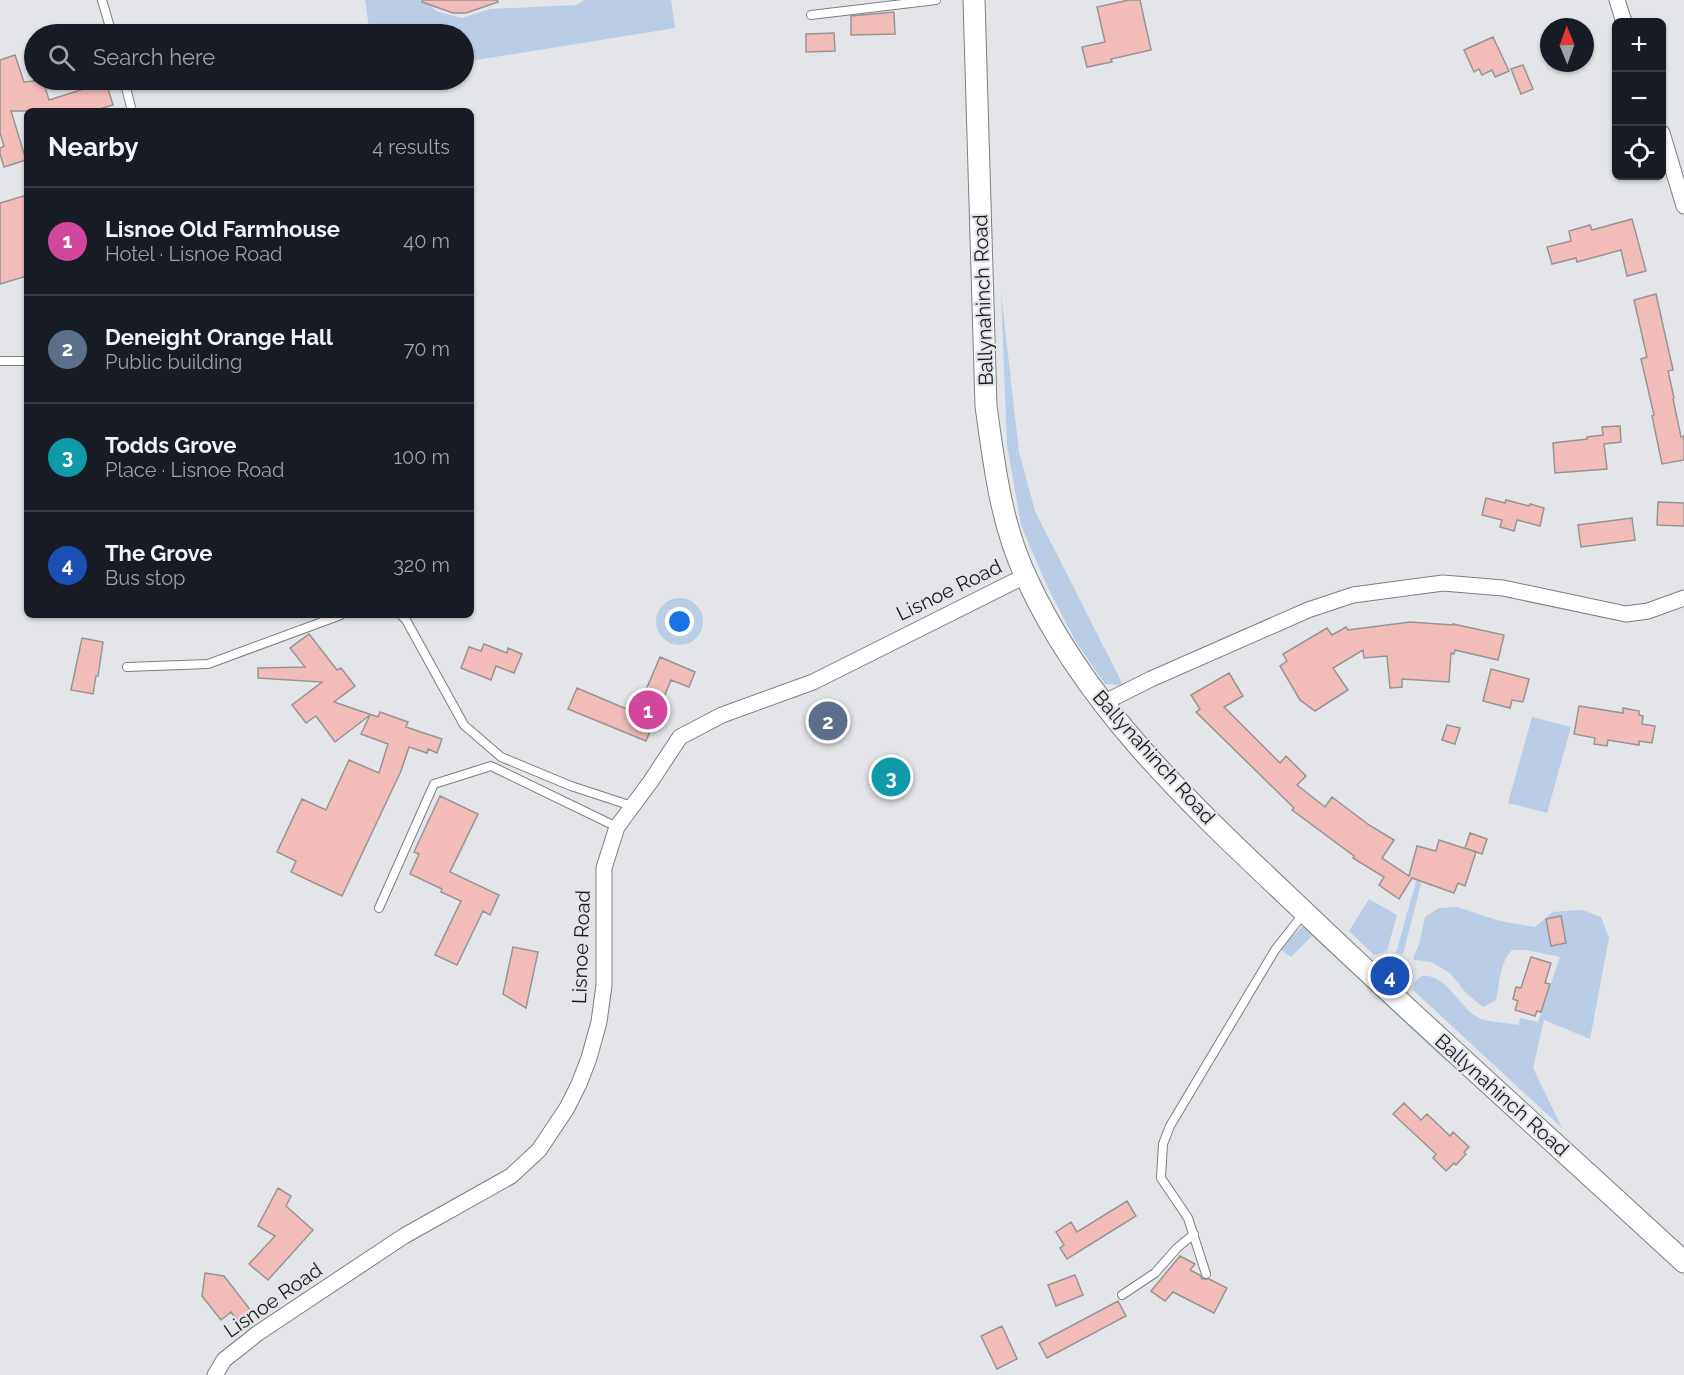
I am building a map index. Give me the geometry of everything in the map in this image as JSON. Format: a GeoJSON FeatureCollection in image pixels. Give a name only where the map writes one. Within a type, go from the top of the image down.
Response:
{"type":"FeatureCollection","features":[{"type":"Feature","properties":{"kind":"street","name":"Ballynahinch Road"},"geometry":{"type":"LineString","coordinates":[[974,0],[986,406],[994,467],[1008,529],[1025,576],[1053,630],[1103,703],[1151,759],[1204,814],[1390,994],[1684,1262]]}},
{"type":"Feature","properties":{"kind":"street"},"geometry":{"type":"LineString","coordinates":[[1617,0],[1623,18]]}},
{"type":"Feature","properties":{"kind":"street"},"geometry":{"type":"LineString","coordinates":[[1666,146],[1684,206]]}},
{"type":"Feature","properties":{"kind":"street","name":"Lisnoe Road"},"geometry":{"type":"LineString","coordinates":[[215,1375],[224,1360],[258,1333],[404,1236],[511,1176],[539,1150],[567,1108],[579,1084],[599,1022],[604,985],[604,868],[617,827],[680,737],[722,714],[813,682],[1025,576]]}},
{"type":"Feature","properties":{"kind":"street"},"geometry":{"type":"LineString","coordinates":[[1103,703],[1151,679],[1308,610],[1353,595],[1443,583],[1503,588],[1626,614],[1647,611],[1684,598]]}},
{"type":"Feature","properties":{"kind":"lane"},"geometry":{"type":"LineString","coordinates":[[102,0],[109,24]]}},
{"type":"Feature","properties":{"kind":"lane"},"geometry":{"type":"LineString","coordinates":[[811,15],[936,0]]}},
{"type":"Feature","properties":{"kind":"lane"},"geometry":{"type":"LineString","coordinates":[[127,90],[131,108]]}},
{"type":"Feature","properties":{"kind":"lane"},"geometry":{"type":"LineString","coordinates":[[0,361],[24,361]]}},
{"type":"Feature","properties":{"kind":"lane"},"geometry":{"type":"LineString","coordinates":[[127,667],[208,664],[333,618]]}},
{"type":"Feature","properties":{"kind":"lane"},"geometry":{"type":"LineString","coordinates":[[404,618],[464,725],[501,757],[571,786],[632,806]]}},
{"type":"Feature","properties":{"kind":"lane"},"geometry":{"type":"LineString","coordinates":[[379,908],[435,784],[491,766],[617,827]]}},
{"type":"Feature","properties":{"kind":"lane"},"geometry":{"type":"LineString","coordinates":[[1206,1274],[1188,1218],[1161,1178],[1163,1144],[1170,1126],[1275,950],[1305,912]]}},
{"type":"Feature","properties":{"kind":"lane"},"geometry":{"type":"LineString","coordinates":[[1122,1295],[1155,1273],[1177,1248],[1194,1234]]}},
{"type":"Feature","properties":{"kind":"shaded area"},"geometry":{"type":"Polygon","coordinates":[[[365,0],[425,0],[436,11],[462,18],[490,9],[576,5],[585,0],[671,0],[675,28],[474,60],[474,24],[369,24],[365,0]]]}},
{"type":"Feature","properties":{"kind":"shaded area"},"geometry":{"type":"Polygon","coordinates":[[[1001,293],[1019,452],[1035,511],[1123,685],[1105,684],[1076,642],[1047,586],[1021,525],[1007,445],[1001,293]]]}},
{"type":"Feature","properties":{"kind":"shaded area"},"geometry":{"type":"Polygon","coordinates":[[[1532,717],[1571,727],[1547,813],[1508,803],[1532,717]]]}},
{"type":"Feature","properties":{"kind":"shaded area"},"geometry":{"type":"Polygon","coordinates":[[[1417,878],[1421,884],[1403,954],[1396,953],[1417,878]]]}},
{"type":"Feature","properties":{"kind":"shaded area"},"geometry":{"type":"Polygon","coordinates":[[[1369,899],[1397,915],[1387,951],[1374,955],[1349,931],[1369,899]]]}},
{"type":"Feature","properties":{"kind":"shaded area"},"geometry":{"type":"Polygon","coordinates":[[[1457,907],[1500,921],[1535,927],[1553,912],[1582,910],[1601,917],[1609,938],[1590,1039],[1544,1020],[1533,1068],[1562,1128],[1413,990],[1414,983],[1421,976],[1430,976],[1445,985],[1470,1012],[1481,1019],[1519,1025],[1520,1018],[1538,1022],[1560,957],[1526,950],[1512,950],[1502,967],[1496,1000],[1483,1007],[1467,994],[1450,973],[1431,962],[1413,958],[1419,945],[1425,917],[1439,908],[1457,907]]]}},
{"type":"Feature","properties":{"kind":"shaded area"},"geometry":{"type":"Polygon","coordinates":[[[1303,926],[1317,933],[1447,1055],[1447,1062],[1312,936],[1291,957],[1280,949],[1303,926]]]}},
{"type":"Feature","properties":{"kind":"building"},"geometry":{"type":"Polygon","coordinates":[[[423,0],[497,0],[498,2],[466,13],[453,13],[422,2],[423,0]]]}},
{"type":"Feature","properties":{"kind":"building"},"geometry":{"type":"Polygon","coordinates":[[[1140,0],[1151,50],[1087,67],[1082,47],[1105,42],[1097,7],[1140,0]]]}},
{"type":"Feature","properties":{"kind":"building"},"geometry":{"type":"Polygon","coordinates":[[[894,12],[895,34],[851,35],[851,16],[894,12]]]}},
{"type":"Feature","properties":{"kind":"building"},"geometry":{"type":"Polygon","coordinates":[[[834,33],[835,51],[806,52],[806,34],[834,33]]]}},
{"type":"Feature","properties":{"kind":"building"},"geometry":{"type":"Polygon","coordinates":[[[1493,37],[1509,71],[1495,77],[1492,70],[1482,75],[1479,69],[1474,72],[1464,50],[1493,37]]]}},
{"type":"Feature","properties":{"kind":"building"},"geometry":{"type":"Polygon","coordinates":[[[15,55],[24,82],[24,90],[46,90],[49,100],[81,90],[108,90],[113,105],[103,108],[24,108],[24,111],[11,111],[24,153],[24,161],[4,167],[0,154],[0,148],[4,146],[0,133],[0,60],[15,55]]]}},
{"type":"Feature","properties":{"kind":"building"},"geometry":{"type":"Polygon","coordinates":[[[1523,65],[1533,89],[1521,94],[1511,69],[1523,65]]]}},
{"type":"Feature","properties":{"kind":"building"},"geometry":{"type":"Polygon","coordinates":[[[24,196],[24,277],[0,284],[0,203],[24,196]]]}},
{"type":"Feature","properties":{"kind":"building"},"geometry":{"type":"Polygon","coordinates":[[[1632,219],[1646,271],[1627,276],[1621,250],[1577,262],[1576,258],[1552,264],[1547,247],[1571,241],[1569,231],[1590,225],[1592,230],[1632,219]]]}},
{"type":"Feature","properties":{"kind":"building"},"geometry":{"type":"Polygon","coordinates":[[[1656,294],[1673,370],[1668,371],[1673,399],[1681,437],[1684,436],[1684,460],[1662,464],[1641,359],[1647,357],[1634,300],[1656,294]]]}},
{"type":"Feature","properties":{"kind":"building"},"geometry":{"type":"Polygon","coordinates":[[[1620,426],[1621,442],[1604,444],[1607,469],[1555,473],[1553,443],[1603,435],[1602,427],[1620,426]]]}},
{"type":"Feature","properties":{"kind":"building"},"geometry":{"type":"Polygon","coordinates":[[[1486,498],[1544,508],[1540,526],[1517,520],[1514,531],[1500,527],[1502,520],[1482,515],[1486,498]]]}},
{"type":"Feature","properties":{"kind":"building"},"geometry":{"type":"Polygon","coordinates":[[[1658,502],[1684,503],[1684,526],[1657,525],[1658,502]]]}},
{"type":"Feature","properties":{"kind":"building"},"geometry":{"type":"Polygon","coordinates":[[[1632,518],[1635,540],[1581,547],[1578,525],[1632,518]]]}},
{"type":"Feature","properties":{"kind":"building"},"geometry":{"type":"Polygon","coordinates":[[[1410,622],[1453,624],[1504,635],[1498,660],[1455,650],[1454,654],[1451,653],[1449,682],[1402,679],[1402,687],[1390,688],[1387,656],[1364,658],[1363,650],[1333,668],[1348,690],[1315,711],[1300,700],[1280,666],[1287,661],[1283,654],[1327,628],[1332,635],[1346,627],[1348,630],[1410,622]]]}},
{"type":"Feature","properties":{"kind":"building"},"geometry":{"type":"Polygon","coordinates":[[[309,634],[337,670],[341,668],[355,686],[334,702],[378,717],[380,712],[408,722],[406,727],[442,739],[437,753],[428,749],[427,753],[409,747],[401,771],[342,896],[291,872],[296,861],[277,852],[302,799],[326,810],[349,760],[379,773],[388,744],[361,734],[370,715],[335,742],[316,716],[306,723],[292,705],[322,682],[258,678],[258,668],[305,667],[290,648],[309,634]]]}},
{"type":"Feature","properties":{"kind":"building"},"geometry":{"type":"Polygon","coordinates":[[[82,638],[103,642],[93,694],[71,690],[82,638]]]}},
{"type":"Feature","properties":{"kind":"building"},"geometry":{"type":"Polygon","coordinates":[[[484,644],[507,653],[508,648],[522,654],[514,673],[496,666],[491,680],[461,668],[469,647],[481,651],[484,644]]]}},
{"type":"Feature","properties":{"kind":"building"},"geometry":{"type":"Polygon","coordinates":[[[660,657],[695,672],[689,687],[671,680],[646,741],[568,709],[577,688],[636,713],[660,657]]]}},
{"type":"Feature","properties":{"kind":"building"},"geometry":{"type":"Polygon","coordinates":[[[1491,669],[1529,679],[1523,702],[1512,700],[1510,708],[1483,701],[1491,669]]]}},
{"type":"Feature","properties":{"kind":"building"},"geometry":{"type":"Polygon","coordinates":[[[1229,673],[1243,696],[1224,707],[1280,763],[1286,756],[1306,776],[1297,785],[1325,807],[1332,797],[1369,825],[1394,840],[1382,858],[1409,876],[1417,846],[1436,851],[1439,840],[1476,852],[1465,886],[1458,883],[1454,893],[1412,878],[1399,899],[1379,885],[1384,877],[1353,858],[1354,856],[1292,810],[1294,808],[1196,712],[1200,709],[1191,695],[1229,673]]]}},
{"type":"Feature","properties":{"kind":"building"},"geometry":{"type":"Polygon","coordinates":[[[830,701],[849,719],[826,742],[807,724],[830,701]]]}},
{"type":"Feature","properties":{"kind":"building"},"geometry":{"type":"Polygon","coordinates":[[[1579,706],[1623,713],[1623,708],[1639,711],[1639,715],[1643,716],[1642,724],[1655,726],[1652,743],[1639,741],[1639,745],[1608,740],[1607,746],[1594,744],[1595,738],[1574,734],[1579,706]]]}},
{"type":"Feature","properties":{"kind":"building"},"geometry":{"type":"Polygon","coordinates":[[[1447,725],[1460,728],[1455,744],[1442,740],[1447,725]]]}},
{"type":"Feature","properties":{"kind":"building"},"geometry":{"type":"Polygon","coordinates":[[[440,796],[478,814],[450,872],[499,895],[490,915],[483,911],[457,965],[435,955],[461,901],[410,874],[419,854],[414,852],[440,796]]]}},
{"type":"Feature","properties":{"kind":"building"},"geometry":{"type":"Polygon","coordinates":[[[1470,833],[1487,839],[1482,854],[1465,848],[1470,833]]]}},
{"type":"Feature","properties":{"kind":"building"},"geometry":{"type":"Polygon","coordinates":[[[1561,916],[1566,943],[1551,946],[1546,919],[1561,916]]]}},
{"type":"Feature","properties":{"kind":"building"},"geometry":{"type":"Polygon","coordinates":[[[513,947],[538,952],[526,1008],[503,994],[513,947]]]}},
{"type":"Feature","properties":{"kind":"building"},"geometry":{"type":"Polygon","coordinates":[[[1531,957],[1551,963],[1545,983],[1550,984],[1541,1012],[1537,1011],[1535,1016],[1515,1010],[1518,1001],[1513,999],[1516,987],[1521,988],[1531,957]]]}},
{"type":"Feature","properties":{"kind":"building"},"geometry":{"type":"Polygon","coordinates":[[[1404,1103],[1421,1120],[1427,1114],[1450,1136],[1453,1132],[1469,1147],[1456,1165],[1454,1163],[1446,1171],[1433,1158],[1436,1154],[1393,1114],[1404,1103]]]}},
{"type":"Feature","properties":{"kind":"building"},"geometry":{"type":"Polygon","coordinates":[[[278,1188],[291,1196],[286,1206],[313,1230],[268,1280],[249,1264],[275,1236],[258,1226],[278,1188]]]}},
{"type":"Feature","properties":{"kind":"building"},"geometry":{"type":"Polygon","coordinates":[[[1127,1201],[1136,1216],[1067,1259],[1060,1248],[1064,1245],[1056,1232],[1071,1222],[1077,1232],[1127,1201]]]}},
{"type":"Feature","properties":{"kind":"building"},"geometry":{"type":"Polygon","coordinates":[[[1180,1256],[1195,1264],[1190,1270],[1200,1275],[1202,1279],[1209,1279],[1227,1288],[1214,1313],[1173,1292],[1165,1301],[1151,1291],[1180,1256]]]}},
{"type":"Feature","properties":{"kind":"building"},"geometry":{"type":"Polygon","coordinates":[[[205,1273],[224,1276],[252,1312],[239,1322],[231,1312],[221,1320],[202,1296],[205,1273]]]}},
{"type":"Feature","properties":{"kind":"building"},"geometry":{"type":"Polygon","coordinates":[[[1075,1275],[1083,1295],[1056,1306],[1048,1285],[1075,1275]]]}},
{"type":"Feature","properties":{"kind":"building"},"geometry":{"type":"Polygon","coordinates":[[[1118,1301],[1126,1316],[1047,1358],[1039,1343],[1118,1301]]]}},
{"type":"Feature","properties":{"kind":"building"},"geometry":{"type":"Polygon","coordinates":[[[1002,1326],[1017,1359],[997,1369],[981,1336],[1002,1326]]]}},
{"type":"Feature","properties":{"kind":"place","name":"Lisnoe Old Farmhouse"},"geometry":{"type":"Point","coordinates":[648,710]}},
{"type":"Feature","properties":{"kind":"place","name":"Deneight Orange Hall"},"geometry":{"type":"Point","coordinates":[828,721]}},
{"type":"Feature","properties":{"kind":"place","name":"Todds Grove"},"geometry":{"type":"Point","coordinates":[891,777]}},
{"type":"Feature","properties":{"kind":"place","name":"The Grove"},"geometry":{"type":"Point","coordinates":[1390,976]}}]}
